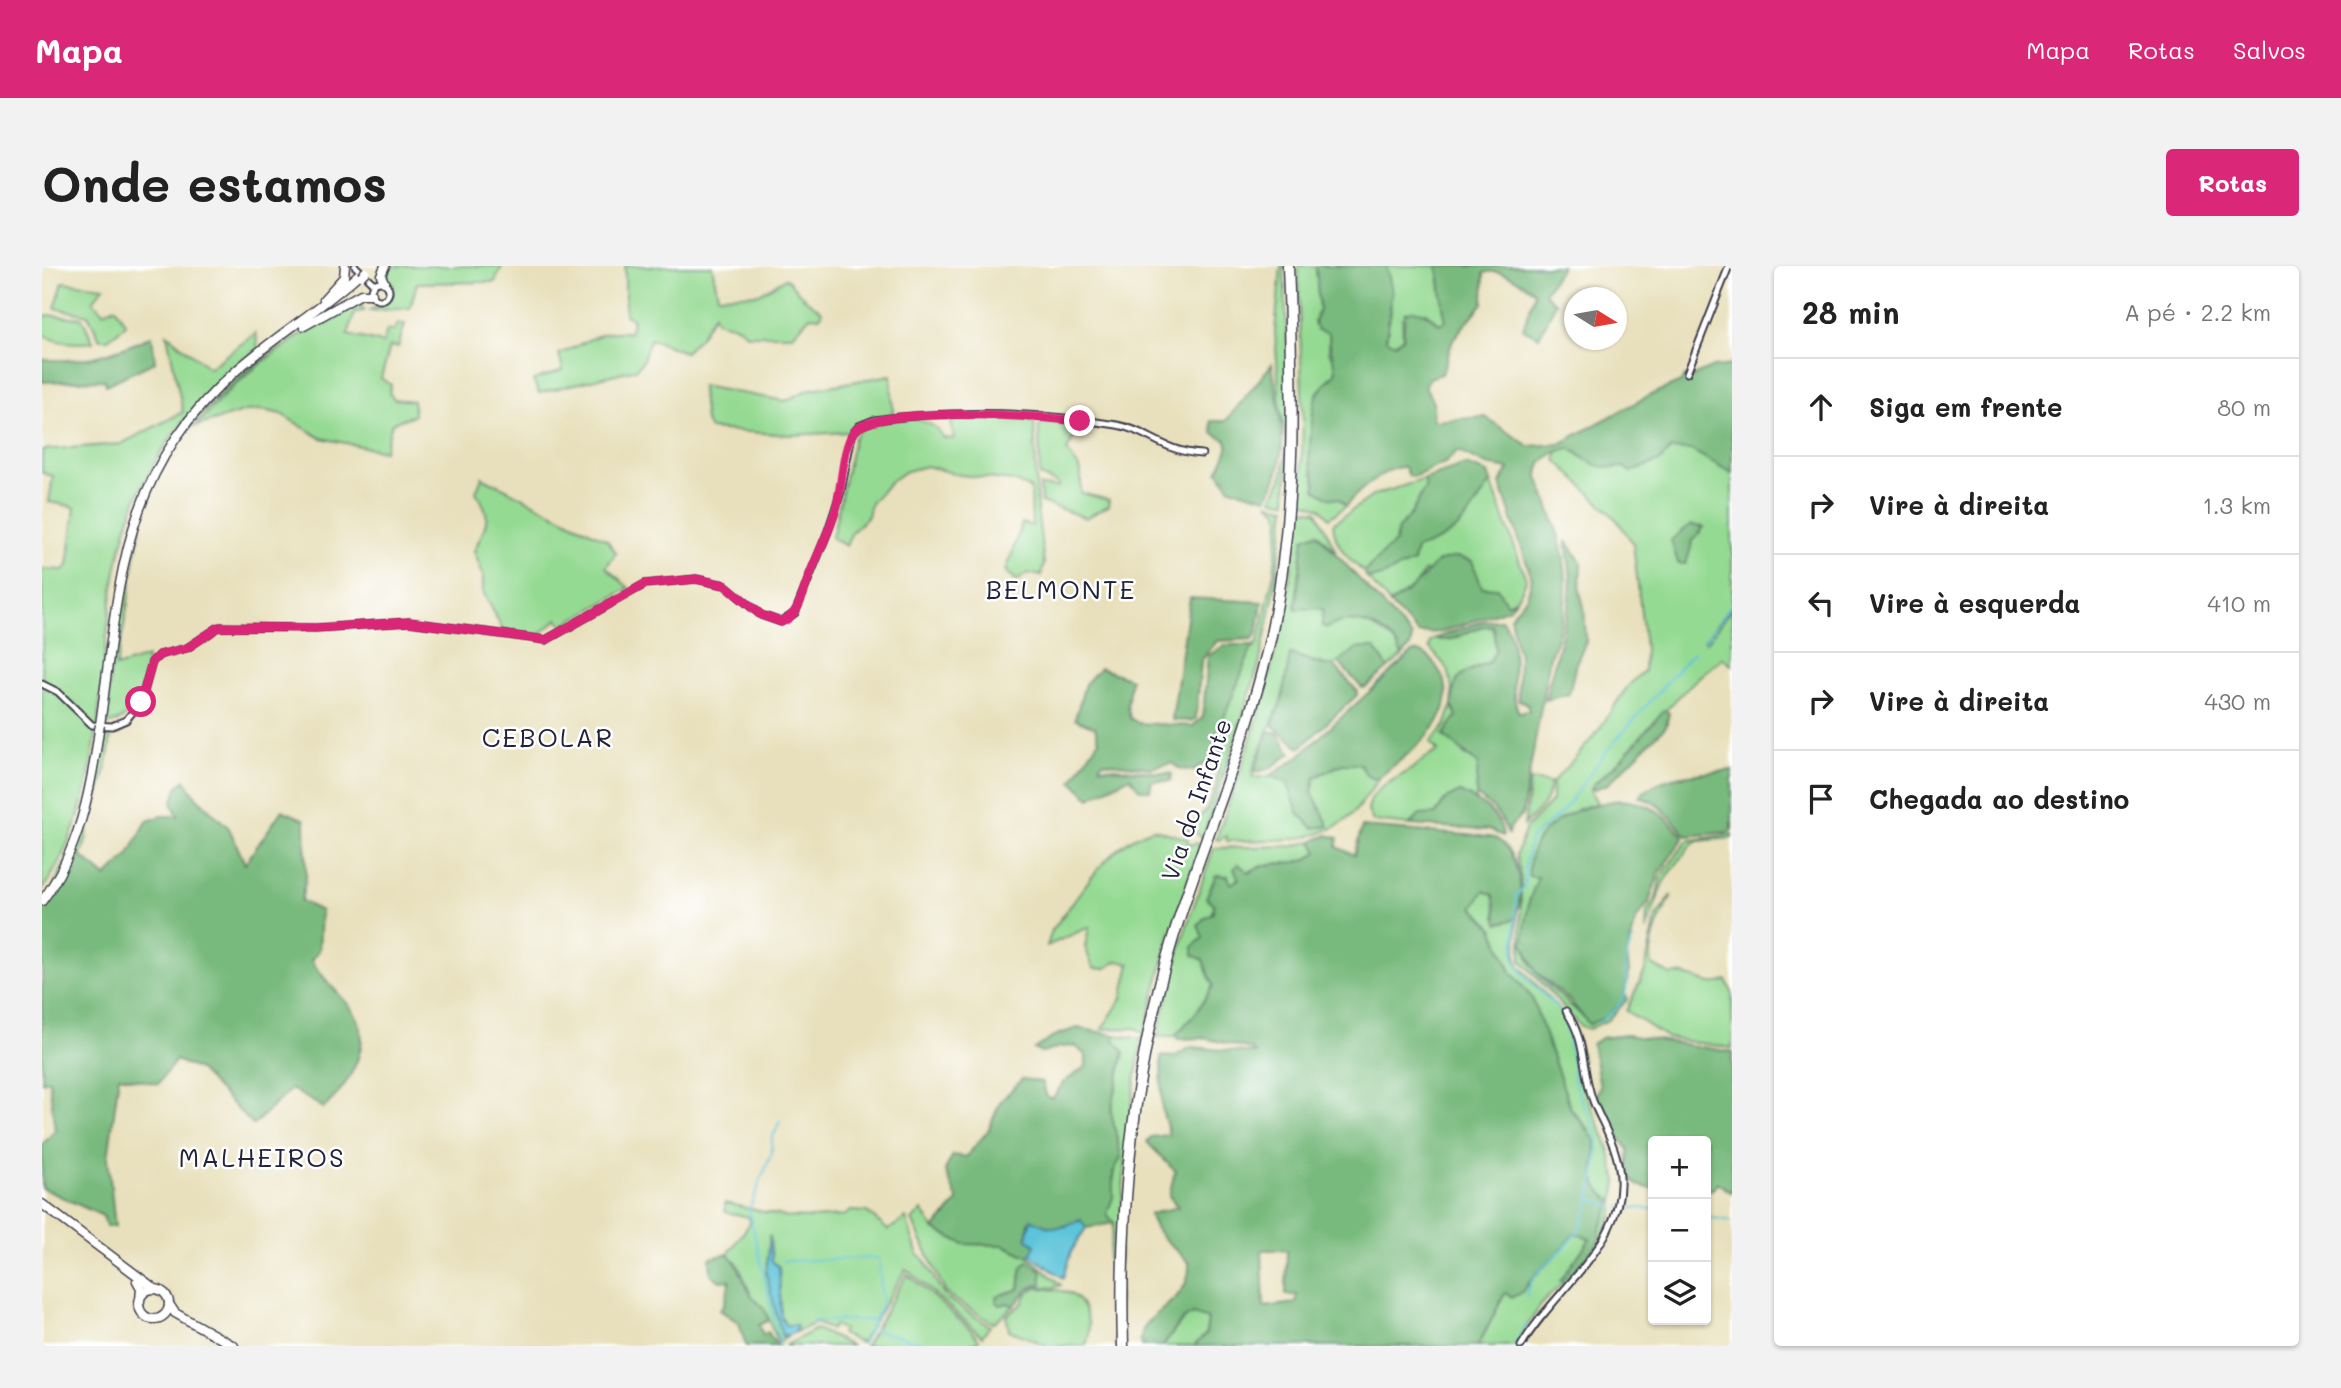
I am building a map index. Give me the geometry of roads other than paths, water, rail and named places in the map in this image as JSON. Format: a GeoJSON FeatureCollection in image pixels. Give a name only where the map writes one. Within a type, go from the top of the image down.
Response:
{"type":"FeatureCollection","features":[{"type":"Feature","properties":{"kind":"highway","name":"Via do Infante"},"geometry":{"type":"LineString","coordinates":[[1126,1346],[1125,1191],[1133,1113],[1147,1034],[1178,921],[1254,699],[1280,586],[1290,513],[1293,445],[1288,266]]}},
{"type":"Feature","properties":{"kind":"highway","name":"Via do Infante"},"geometry":{"type":"LineString","coordinates":[[1126,1346],[1128,1220],[1135,1139],[1149,1053],[1183,923],[1259,702],[1286,582],[1298,444],[1294,266]]}},
{"type":"Feature","properties":{"kind":"main road"},"geometry":{"type":"LineString","coordinates":[[42,899],[74,840],[87,799],[100,727],[121,573],[136,513],[168,447],[197,410],[238,370],[317,306],[344,277],[345,266]]}},
{"type":"Feature","properties":{"kind":"main road"},"geometry":{"type":"LineString","coordinates":[[384,282],[381,275],[385,266]]}},
{"type":"Feature","properties":{"kind":"main road"},"geometry":{"type":"LineString","coordinates":[[238,370],[363,270]]}},
{"type":"Feature","properties":{"kind":"main road"},"geometry":{"type":"LineString","coordinates":[[238,370],[316,318],[361,294],[372,295]]}},
{"type":"Feature","properties":{"kind":"main road"},"geometry":{"type":"LineString","coordinates":[[42,1204],[166,1295],[175,1313],[234,1346]]}},
{"type":"Feature","properties":{"kind":"main road"},"geometry":{"type":"LineString","coordinates":[[42,1210],[132,1276],[141,1288],[139,1301],[144,1315],[178,1319],[228,1346]]}},
{"type":"Feature","properties":{"kind":"main road"},"geometry":{"type":"LineString","coordinates":[[139,1301],[147,1291],[155,1289]]}},
{"type":"Feature","properties":{"kind":"main road"},"geometry":{"type":"LineString","coordinates":[[158,1318],[166,1313],[169,1304]]}},
{"type":"Feature","properties":{"kind":"street"},"geometry":{"type":"LineString","coordinates":[[1687,373],[1729,266]]}},
{"type":"Feature","properties":{"kind":"street"},"geometry":{"type":"LineString","coordinates":[[363,270],[374,284],[372,295],[380,300],[387,296],[389,288],[384,282],[374,284]]}},
{"type":"Feature","properties":{"kind":"street"},"geometry":{"type":"LineString","coordinates":[[42,684],[58,692],[92,725],[112,726],[126,720],[141,702],[152,662],[159,655],[187,648],[219,627],[316,628],[409,622],[546,640],[636,588],[677,580],[718,582],[734,591],[761,615],[781,622],[794,613],[828,531],[841,491],[852,435],[859,426],[874,421],[983,414],[1120,425],[1169,449],[1202,454]]}},
{"type":"Feature","properties":{"kind":"street"},"geometry":{"type":"LineString","coordinates":[[1521,1346],[1536,1319],[1577,1274],[1610,1230],[1617,1206],[1617,1156],[1588,1086],[1577,1028],[1566,1011]]}},
{"type":"Feature","properties":{"kind":"water"},"geometry":{"type":"Polygon","coordinates":[[[1031,1219],[1056,1227],[1081,1220],[1086,1228],[1071,1252],[1063,1278],[1030,1255],[1035,1245],[1027,1239],[1031,1219]]]}},
{"type":"Feature","properties":{"kind":"water"},"geometry":{"type":"Polygon","coordinates":[[[770,1235],[772,1261],[779,1267],[781,1317],[785,1325],[797,1325],[794,1333],[782,1336],[766,1273],[770,1235]]]}},
{"type":"Feature","properties":{"kind":"waterway"},"geometry":{"type":"LineString","coordinates":[[1704,642],[1732,604]]}},
{"type":"Feature","properties":{"kind":"waterway"},"geometry":{"type":"LineString","coordinates":[[1572,1063],[1566,1021],[1555,1005],[1524,977],[1514,957],[1516,896],[1525,885],[1525,865],[1531,838],[1563,811],[1605,753],[1694,651]]}},
{"type":"Feature","properties":{"kind":"waterway"},"geometry":{"type":"LineString","coordinates":[[1599,1022],[1622,1000],[1626,991],[1626,963],[1633,940]]}},
{"type":"Feature","properties":{"kind":"waterway"},"geometry":{"type":"LineString","coordinates":[[1526,1297],[1535,1276],[1575,1236],[1587,1211],[1592,1191],[1598,1140],[1577,1090],[1573,1065],[1577,1053]]}},
{"type":"Feature","properties":{"kind":"waterway"},"geometry":{"type":"LineString","coordinates":[[780,1121],[772,1139],[772,1152],[749,1210],[780,1346]]}},
{"type":"Feature","properties":{"kind":"waterway"},"geometry":{"type":"LineString","coordinates":[[1589,1198],[1614,1207]]}},
{"type":"Feature","properties":{"kind":"waterway"},"geometry":{"type":"LineString","coordinates":[[1620,1207],[1648,1209]]}},
{"type":"Feature","properties":{"kind":"waterway"},"geometry":{"type":"LineString","coordinates":[[1711,1218],[1732,1221]]}},
{"type":"Feature","properties":{"kind":"waterway"},"geometry":{"type":"LineString","coordinates":[[783,1261],[879,1258],[882,1305],[862,1344]]}},
{"type":"Feature","properties":{"kind":"waterway"},"geometry":{"type":"LineString","coordinates":[[811,1321],[873,1320]]}},
{"type":"Feature","properties":{"kind":"waterway"},"geometry":{"type":"LineString","coordinates":[[1514,1346],[1527,1324]]}},
{"type":"Feature","properties":{"kind":"waterway"},"geometry":{"type":"LineString","coordinates":[[874,1330],[936,1346]]}},
{"type":"Feature","properties":{"kind":"district","name":"BELMONTE"},"geometry":{"type":"Point","coordinates":[1061,590]}},
{"type":"Feature","properties":{"kind":"district","name":"CEBOLAR"},"geometry":{"type":"Point","coordinates":[548,738]}},
{"type":"Feature","properties":{"kind":"district","name":"MALHEIROS"},"geometry":{"type":"Point","coordinates":[262,1158]}}]}
